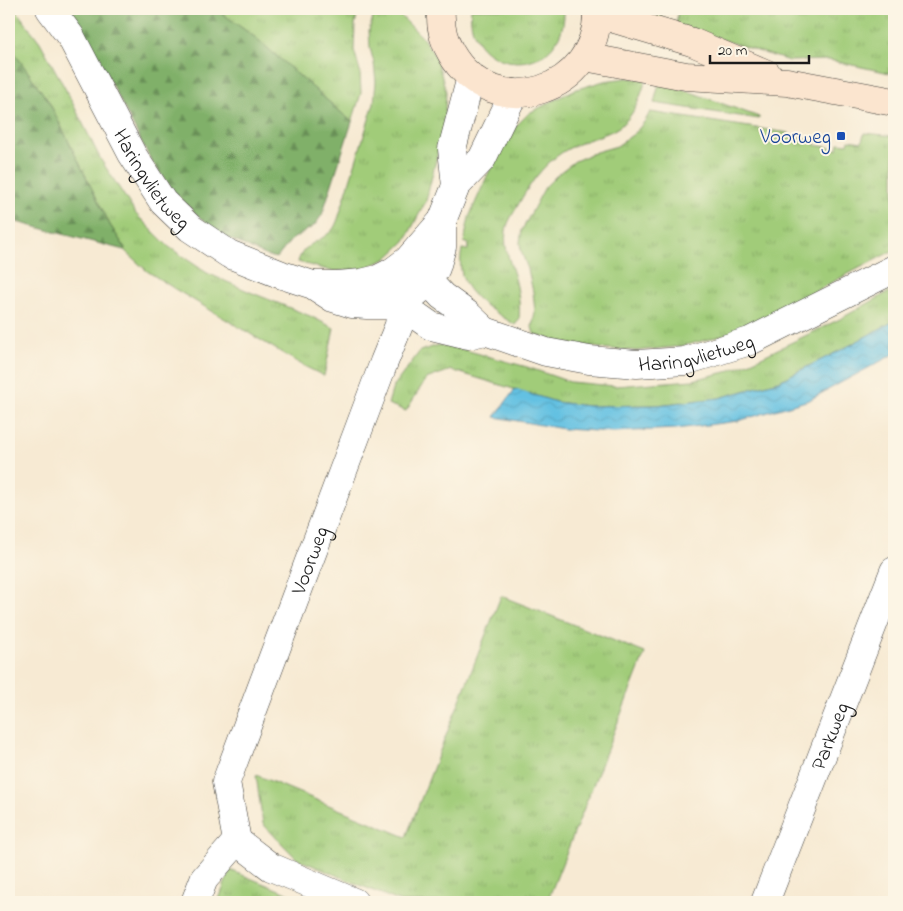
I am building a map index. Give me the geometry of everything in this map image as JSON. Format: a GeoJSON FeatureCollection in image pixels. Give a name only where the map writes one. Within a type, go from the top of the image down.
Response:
{"type":"FeatureCollection","features":[{"type":"Feature","properties":{"kind":"main road"},"geometry":{"type":"LineString","coordinates":[[436,10],[448,49],[458,64],[471,76],[491,88],[502,91],[528,93],[542,90],[554,85],[572,73],[591,47],[598,12],[692,42],[787,82]]}},
{"type":"Feature","properties":{"kind":"main road"},"geometry":{"type":"LineString","coordinates":[[585,57],[686,76],[787,82],[894,102]]}},
{"type":"Feature","properties":{"kind":"street","name":"Haringvlietweg"},"geometry":{"type":"LineString","coordinates":[[50,9],[71,37],[132,154],[163,202],[190,228],[229,254],[312,285],[333,298],[352,304],[375,306],[401,305],[431,326],[468,335],[486,331]]}},
{"type":"Feature","properties":{"kind":"street"},"geometry":{"type":"LineString","coordinates":[[456,186],[452,149],[471,76]]}},
{"type":"Feature","properties":{"kind":"street"},"geometry":{"type":"LineString","coordinates":[[392,272],[408,260],[442,220],[456,186],[482,159],[514,93]]}},
{"type":"Feature","properties":{"kind":"street"},"geometry":{"type":"LineString","coordinates":[[392,272],[401,305],[428,281],[436,268],[442,247],[442,220]]}},
{"type":"Feature","properties":{"kind":"street","name":"Haringvlietweg"},"geometry":{"type":"LineString","coordinates":[[428,281],[442,296],[486,331],[546,352],[590,360],[637,364],[685,361],[750,341],[894,270]]}},
{"type":"Feature","properties":{"kind":"street","name":"Haringvlietweg"},"geometry":{"type":"LineString","coordinates":[[312,285],[361,283],[378,279],[392,272]]}},
{"type":"Feature","properties":{"kind":"street"},"geometry":{"type":"LineString","coordinates":[[392,272],[428,281]]}},
{"type":"Feature","properties":{"kind":"street","name":"Voorweg"},"geometry":{"type":"LineString","coordinates":[[237,841],[226,782],[399,325],[401,305]]}},
{"type":"Feature","properties":{"kind":"street","name":"Parkweg"},"geometry":{"type":"LineString","coordinates":[[765,902],[894,571]]}},
{"type":"Feature","properties":{"kind":"street"},"geometry":{"type":"LineString","coordinates":[[195,902],[204,879],[237,841],[271,867],[354,902]]}},
{"type":"Feature","properties":{"kind":"green space"},"geometry":{"type":"Polygon","coordinates":[[[9,9],[15,9],[40,42],[101,160],[136,214],[169,247],[207,273],[334,328],[324,376],[175,289],[147,271],[124,250],[125,248],[110,225],[49,102],[9,45],[9,9]]]}},
{"type":"Feature","properties":{"kind":"green space"},"geometry":{"type":"Polygon","coordinates":[[[68,9],[216,9],[256,38],[352,122],[322,215],[314,226],[291,240],[277,258],[267,256],[226,237],[199,217],[174,192],[152,162],[92,46],[68,9]]]}},
{"type":"Feature","properties":{"kind":"green space"},"geometry":{"type":"Polygon","coordinates":[[[216,9],[359,9],[355,24],[354,50],[360,71],[361,93],[352,122],[256,38],[216,9]]]}},
{"type":"Feature","properties":{"kind":"green space"},"geometry":{"type":"Polygon","coordinates":[[[376,9],[385,9],[401,16],[422,37],[437,59],[446,92],[444,127],[426,201],[405,241],[386,259],[360,270],[331,271],[298,262],[303,251],[334,228],[374,103],[376,82],[369,30],[376,9]]]}},
{"type":"Feature","properties":{"kind":"green space"},"geometry":{"type":"Polygon","coordinates":[[[471,9],[564,9],[561,33],[550,50],[534,59],[516,62],[498,58],[483,48],[473,31],[471,9]]]}},
{"type":"Feature","properties":{"kind":"green space"},"geometry":{"type":"Polygon","coordinates":[[[632,9],[663,9],[661,23],[636,12],[632,9]]]}},
{"type":"Feature","properties":{"kind":"green space"},"geometry":{"type":"Polygon","coordinates":[[[679,9],[894,9],[894,74],[829,60],[789,61],[708,35],[675,27],[679,9]]]}},
{"type":"Feature","properties":{"kind":"green space"},"geometry":{"type":"Polygon","coordinates":[[[9,45],[49,102],[110,225],[125,248],[124,250],[9,220],[9,45]]]}},
{"type":"Feature","properties":{"kind":"green space"},"geometry":{"type":"Polygon","coordinates":[[[626,78],[646,79],[638,102],[624,123],[607,133],[582,142],[557,156],[534,179],[509,221],[505,238],[508,257],[519,296],[519,320],[515,325],[493,311],[474,295],[462,276],[460,264],[462,249],[468,250],[469,244],[464,242],[469,217],[500,147],[507,136],[529,113],[574,90],[604,81],[626,78]]]}},
{"type":"Feature","properties":{"kind":"green space"},"geometry":{"type":"Polygon","coordinates":[[[659,84],[682,89],[759,117],[759,119],[654,103],[659,84]]]}},
{"type":"Feature","properties":{"kind":"green space"},"geometry":{"type":"Polygon","coordinates":[[[650,112],[789,133],[789,136],[815,140],[815,145],[838,149],[839,143],[848,144],[849,140],[862,142],[864,133],[894,136],[894,250],[767,319],[735,332],[683,346],[636,351],[563,343],[534,334],[532,327],[535,312],[533,292],[528,269],[521,251],[522,230],[545,187],[559,173],[575,161],[617,146],[635,133],[650,112]]]}},
{"type":"Feature","properties":{"kind":"green space"},"geometry":{"type":"Polygon","coordinates":[[[894,289],[894,321],[779,381],[719,398],[657,405],[588,406],[556,402],[451,370],[426,379],[406,411],[388,404],[393,387],[420,351],[439,345],[527,367],[570,382],[615,386],[693,380],[726,372],[751,362],[840,319],[894,289]]]}},
{"type":"Feature","properties":{"kind":"green space"},"geometry":{"type":"Polygon","coordinates":[[[501,596],[645,653],[549,897],[561,902],[401,902],[297,859],[263,824],[256,775],[406,837],[501,596]]]}},
{"type":"Feature","properties":{"kind":"green space"},"geometry":{"type":"Polygon","coordinates":[[[230,870],[309,902],[218,902],[230,870]]]}},
{"type":"Feature","properties":{"kind":"water"},"geometry":{"type":"Polygon","coordinates":[[[894,321],[894,354],[809,400],[738,421],[676,429],[613,432],[564,429],[495,417],[515,389],[556,402],[588,406],[657,405],[719,398],[779,381],[894,321]]]}},
{"type":"Feature","properties":{"kind":"place","name":"Voorweg"},"geometry":{"type":"Point","coordinates":[841,136]}}]}
